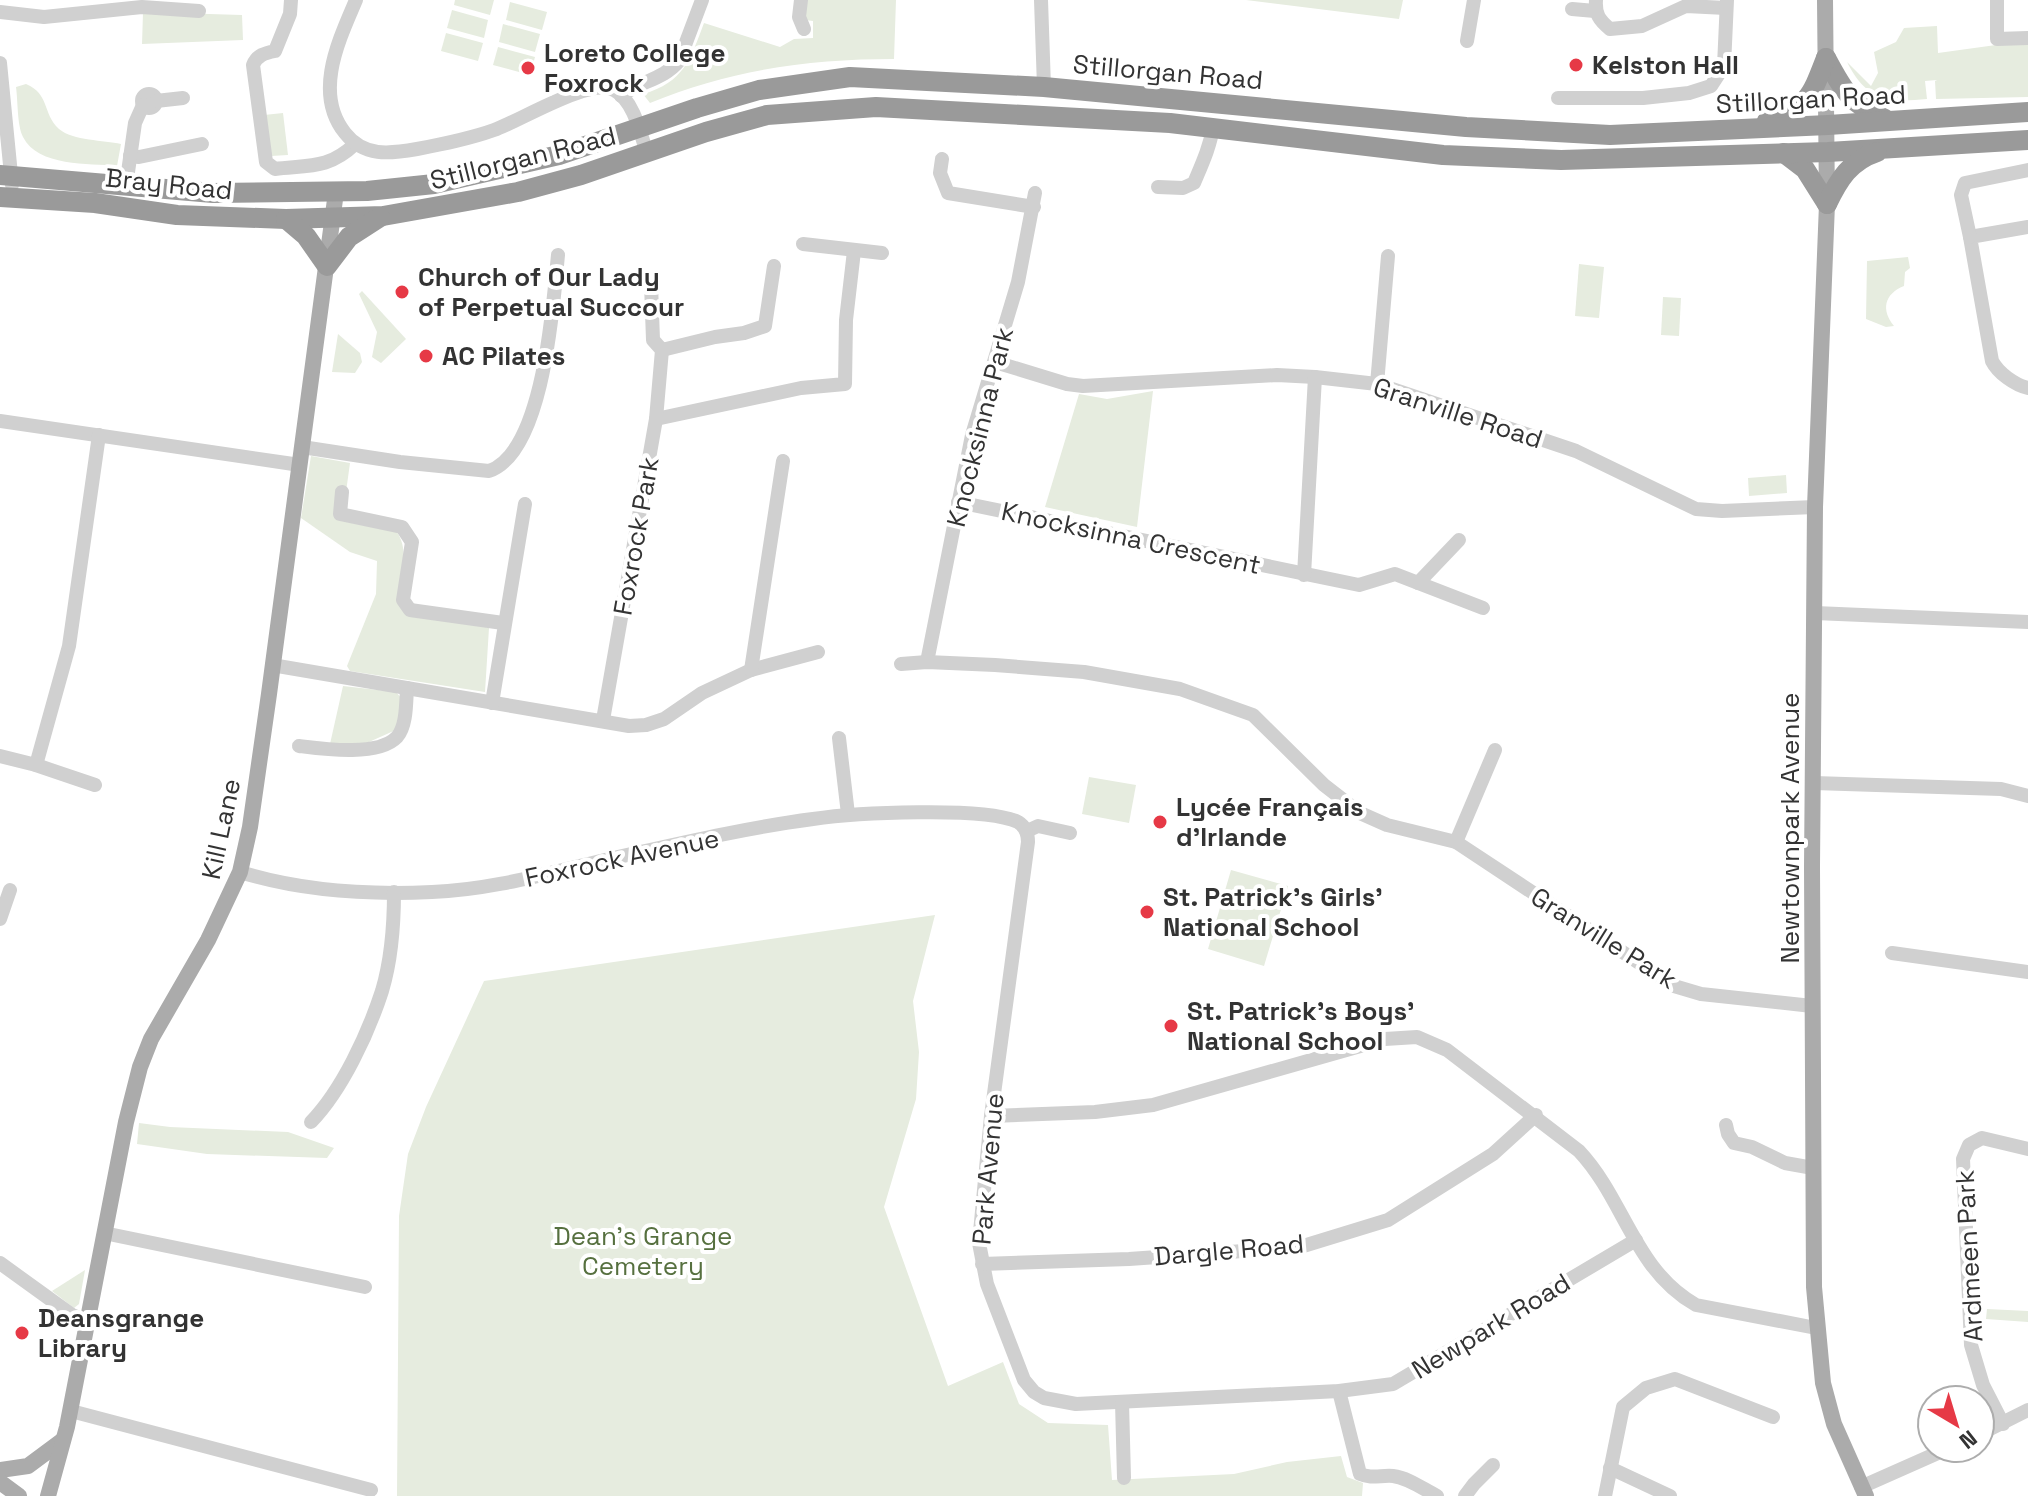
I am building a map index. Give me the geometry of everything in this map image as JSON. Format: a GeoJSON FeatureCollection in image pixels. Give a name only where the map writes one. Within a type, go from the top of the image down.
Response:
{"type":"FeatureCollection","features":[{"type":"Feature","properties":{"kind":"highway"},"geometry":{"type":"LineString","coordinates":[[1826,58],[1848,97],[1864,110],[1889,121]]}},
{"type":"Feature","properties":{"kind":"highway"},"geometry":{"type":"LineString","coordinates":[[1747,127],[1793,112],[1809,97],[1826,58]]}},
{"type":"Feature","properties":{"kind":"highway","name":"Stillorgan Road"},"geometry":{"type":"LineString","coordinates":[[327,193],[377,191],[447,182],[559,155],[759,90],[850,77],[1044,87],[1377,119],[1610,135],[2028,112]]}},
{"type":"Feature","properties":{"kind":"highway","name":"Stillorgan Road"},"geometry":{"type":"LineString","coordinates":[[334,218],[383,216],[497,197],[647,154],[706,132],[767,115],[876,107],[1213,127],[1443,155],[1546,159],[1652,159],[2019,141]]}},
{"type":"Feature","properties":{"kind":"highway"},"geometry":{"type":"LineString","coordinates":[[1827,204],[1849,167],[1866,156],[1889,149]]}},
{"type":"Feature","properties":{"kind":"highway"},"geometry":{"type":"LineString","coordinates":[[1784,153],[1805,169],[1827,204]]}},
{"type":"Feature","properties":{"kind":"highway","name":"Bray Road"},"geometry":{"type":"LineString","coordinates":[[6,175],[213,193],[327,193]]}},
{"type":"Feature","properties":{"kind":"highway","name":"Bray Road"},"geometry":{"type":"LineString","coordinates":[[6,198],[95,203],[177,215],[334,218]]}},
{"type":"Feature","properties":{"kind":"highway"},"geometry":{"type":"LineString","coordinates":[[286,219],[306,236],[327,266],[349,237],[383,216]]}},
{"type":"Feature","properties":{"kind":"main road","name":"Newtownpark Avenue"},"geometry":{"type":"LineString","coordinates":[[1825,0],[1827,204],[1824,349],[1815,507],[1812,1006],[1816,1328],[1823,1383],[1834,1424],[1863,1491]]}},
{"type":"Feature","properties":{"kind":"main road","name":"Kill Lane"},"geometry":{"type":"LineString","coordinates":[[48,1496],[71,1411],[126,1122],[151,1039],[208,940],[240,872],[250,827],[334,218],[327,193]]}},
{"type":"Feature","properties":{"kind":"main road"},"geometry":{"type":"LineString","coordinates":[[0,1470],[28,1466],[64,1439]]}},
{"type":"Feature","properties":{"kind":"main road"},"geometry":{"type":"LineString","coordinates":[[0,1482],[19,1496]]}},
{"type":"Feature","properties":{"kind":"street"},"geometry":{"type":"LineString","coordinates":[[291,0],[290,14],[275,51],[256,59],[253,65],[266,162],[275,169],[328,163],[355,144]]}},
{"type":"Feature","properties":{"kind":"street"},"geometry":{"type":"LineString","coordinates":[[356,0],[341,35],[331,77],[333,116],[355,144],[367,151],[381,153],[449,143],[499,129],[591,89],[613,89],[621,96],[639,129],[647,154]]}},
{"type":"Feature","properties":{"kind":"street"},"geometry":{"type":"LineString","coordinates":[[621,96],[674,68],[702,0]]}},
{"type":"Feature","properties":{"kind":"street"},"geometry":{"type":"LineString","coordinates":[[801,0],[799,17],[804,29]]}},
{"type":"Feature","properties":{"kind":"street"},"geometry":{"type":"LineString","coordinates":[[1041,0],[1044,87]]}},
{"type":"Feature","properties":{"kind":"street"},"geometry":{"type":"LineString","coordinates":[[1467,41],[1474,0]]}},
{"type":"Feature","properties":{"kind":"street"},"geometry":{"type":"LineString","coordinates":[[1997,0],[1997,39],[2028,38]]}},
{"type":"Feature","properties":{"kind":"street"},"geometry":{"type":"LineString","coordinates":[[1558,98],[1643,98],[1689,93],[1711,86],[1724,66],[1726,4],[1686,6],[1642,26],[1621,29],[1610,29],[1600,21],[1595,6],[1572,9]]}},
{"type":"Feature","properties":{"kind":"street"},"geometry":{"type":"LineString","coordinates":[[0,12],[44,17],[142,7],[199,11]]}},
{"type":"Feature","properties":{"kind":"street"},"geometry":{"type":"LineString","coordinates":[[0,63],[6,198]]}},
{"type":"Feature","properties":{"kind":"street"},"geometry":{"type":"LineString","coordinates":[[126,186],[135,123],[150,103],[183,98]]}},
{"type":"Feature","properties":{"kind":"street"},"geometry":{"type":"LineString","coordinates":[[1158,187],[1183,188],[1194,183],[1210,148],[1213,127]]}},
{"type":"Feature","properties":{"kind":"street"},"geometry":{"type":"LineString","coordinates":[[130,156],[139,157],[202,144]]}},
{"type":"Feature","properties":{"kind":"street","name":"Knocksinna Park"},"geometry":{"type":"LineString","coordinates":[[927,662],[972,435],[1018,282],[1034,200],[948,193],[940,173],[942,159]]}},
{"type":"Feature","properties":{"kind":"street"},"geometry":{"type":"LineString","coordinates":[[2028,170],[1965,183],[1961,195],[1992,361],[1996,369],[2028,388]]}},
{"type":"Feature","properties":{"kind":"street"},"geometry":{"type":"LineString","coordinates":[[1970,237],[2028,227]]}},
{"type":"Feature","properties":{"kind":"street"},"geometry":{"type":"LineString","coordinates":[[803,244],[882,253]]}},
{"type":"Feature","properties":{"kind":"street"},"geometry":{"type":"LineString","coordinates":[[656,419],[801,388],[845,384],[846,320],[854,251]]}},
{"type":"Feature","properties":{"kind":"street"},"geometry":{"type":"LineString","coordinates":[[302,447],[400,462],[489,471],[502,466],[512,456],[526,427],[540,382],[549,339],[558,255]]}},
{"type":"Feature","properties":{"kind":"street"},"geometry":{"type":"LineString","coordinates":[[1377,384],[1388,256]]}},
{"type":"Feature","properties":{"kind":"street"},"geometry":{"type":"LineString","coordinates":[[662,350],[765,326],[774,266]]}},
{"type":"Feature","properties":{"kind":"street","name":"Foxrock Park"},"geometry":{"type":"LineString","coordinates":[[603,720],[656,419],[662,350],[653,340],[651,284]]}},
{"type":"Feature","properties":{"kind":"street","name":"Granville Road"},"geometry":{"type":"LineString","coordinates":[[995,362],[1083,386],[1277,375],[1377,384],[1576,451],[1696,509],[1722,511],[1815,507]]}},
{"type":"Feature","properties":{"kind":"street"},"geometry":{"type":"LineString","coordinates":[[1304,575],[1315,377]]}},
{"type":"Feature","properties":{"kind":"street"},"geometry":{"type":"LineString","coordinates":[[0,421],[300,465]]}},
{"type":"Feature","properties":{"kind":"street"},"geometry":{"type":"LineString","coordinates":[[36,765],[69,646],[99,435]]}},
{"type":"Feature","properties":{"kind":"street"},"geometry":{"type":"LineString","coordinates":[[751,670],[783,461]]}},
{"type":"Feature","properties":{"kind":"street"},"geometry":{"type":"LineString","coordinates":[[342,492],[340,514],[402,527],[408,534],[412,542],[403,600],[410,610],[503,623]]}},
{"type":"Feature","properties":{"kind":"street","name":"Knocksinna Crescent"},"geometry":{"type":"LineString","coordinates":[[958,502],[1359,585],[1395,574],[1418,583]]}},
{"type":"Feature","properties":{"kind":"street"},"geometry":{"type":"LineString","coordinates":[[492,703],[525,504]]}},
{"type":"Feature","properties":{"kind":"street"},"geometry":{"type":"LineString","coordinates":[[1459,540],[1418,583],[1483,608]]}},
{"type":"Feature","properties":{"kind":"street"},"geometry":{"type":"LineString","coordinates":[[1815,613],[2028,622]]}},
{"type":"Feature","properties":{"kind":"street"},"geometry":{"type":"LineString","coordinates":[[272,665],[629,726],[664,719],[702,693],[751,670],[818,652]]}},
{"type":"Feature","properties":{"kind":"street","name":"Granville Park"},"geometry":{"type":"LineString","coordinates":[[901,664],[927,662],[1084,672],[1180,689],[1253,715],[1324,785],[1360,813],[1387,825],[1456,842],[1674,986],[1701,994],[1812,1006]]}},
{"type":"Feature","properties":{"kind":"street"},"geometry":{"type":"LineString","coordinates":[[299,746],[343,751],[386,743],[398,736],[403,723],[407,688]]}},
{"type":"Feature","properties":{"kind":"street"},"geometry":{"type":"LineString","coordinates":[[839,738],[848,814]]}},
{"type":"Feature","properties":{"kind":"street"},"geometry":{"type":"LineString","coordinates":[[1456,842],[1495,750]]}},
{"type":"Feature","properties":{"kind":"street"},"geometry":{"type":"LineString","coordinates":[[0,756],[95,785]]}},
{"type":"Feature","properties":{"kind":"street"},"geometry":{"type":"LineString","coordinates":[[1814,783],[2001,789],[2028,796]]}},
{"type":"Feature","properties":{"kind":"street","name":"Foxrock Avenue"},"geometry":{"type":"LineString","coordinates":[[240,872],[271,881],[328,890],[434,892],[493,885],[769,827],[848,814],[948,812],[1016,822],[1027,831],[1038,826],[1070,833]]}},
{"type":"Feature","properties":{"kind":"street","name":"Park Avenue"},"geometry":{"type":"LineString","coordinates":[[1027,831],[981,1200],[979,1243],[982,1264],[1024,1380],[1044,1398]]}},
{"type":"Feature","properties":{"kind":"street"},"geometry":{"type":"LineString","coordinates":[[0,919],[10,890]]}},
{"type":"Feature","properties":{"kind":"street"},"geometry":{"type":"LineString","coordinates":[[311,1122],[326,1106],[348,1069],[383,989],[394,892]]}},
{"type":"Feature","properties":{"kind":"street"},"geometry":{"type":"LineString","coordinates":[[1892,953],[2028,972]]}},
{"type":"Feature","properties":{"kind":"street"},"geometry":{"type":"LineString","coordinates":[[991,1116],[1095,1112],[1153,1105],[1385,1039],[1417,1037],[1447,1050],[1536,1115],[1579,1151],[1597,1170],[1636,1240],[1669,1287],[1696,1305],[1816,1328]]}},
{"type":"Feature","properties":{"kind":"street","name":"Dargle Road"},"geometry":{"type":"LineString","coordinates":[[982,1264],[1129,1259],[1300,1247],[1388,1220],[1493,1154],[1536,1115]]}},
{"type":"Feature","properties":{"kind":"street"},"geometry":{"type":"LineString","coordinates":[[1726,1125],[1734,1143],[1752,1147],[1785,1163],[1813,1168]]}},
{"type":"Feature","properties":{"kind":"street","name":"Ardmeen Park"},"geometry":{"type":"LineString","coordinates":[[2003,1424],[1983,1385],[1971,1345],[1963,1159],[1969,1145],[1982,1138],[2028,1149]]}},
{"type":"Feature","properties":{"kind":"street"},"geometry":{"type":"LineString","coordinates":[[104,1233],[365,1287]]}},
{"type":"Feature","properties":{"kind":"street","name":"Newpark Road"},"geometry":{"type":"LineString","coordinates":[[1044,1398],[1076,1404],[1339,1391],[1393,1384],[1636,1240]]}},
{"type":"Feature","properties":{"kind":"street"},"geometry":{"type":"LineString","coordinates":[[0,1263],[72,1315],[88,1322]]}},
{"type":"Feature","properties":{"kind":"street"},"geometry":{"type":"LineString","coordinates":[[1605,1496],[1623,1407],[1646,1388],[1675,1379],[1773,1417]]}},
{"type":"Feature","properties":{"kind":"street"},"geometry":{"type":"LineString","coordinates":[[1339,1391],[1360,1474],[1406,1479],[1437,1496]]}},
{"type":"Feature","properties":{"kind":"street"},"geometry":{"type":"LineString","coordinates":[[1122,1402],[1124,1478]]}},
{"type":"Feature","properties":{"kind":"street"},"geometry":{"type":"LineString","coordinates":[[1996,1427],[2028,1410]]}},
{"type":"Feature","properties":{"kind":"street"},"geometry":{"type":"LineString","coordinates":[[71,1411],[371,1490]]}},
{"type":"Feature","properties":{"kind":"street"},"geometry":{"type":"LineString","coordinates":[[1863,1491],[1917,1464]]}},
{"type":"Feature","properties":{"kind":"street"},"geometry":{"type":"LineString","coordinates":[[1465,1496],[1493,1465]]}},
{"type":"Feature","properties":{"kind":"street"},"geometry":{"type":"LineString","coordinates":[[1610,1468],[1670,1496]]}},
{"type":"Feature","properties":{"kind":"green space"},"geometry":{"type":"Polygon","coordinates":[[[455,0],[494,0],[490,15],[454,5],[455,0]]]}},
{"type":"Feature","properties":{"kind":"green space"},"geometry":{"type":"Polygon","coordinates":[[[805,0],[896,0],[894,59],[831,61],[770,69],[710,82],[650,103],[643,94],[668,83],[684,68],[704,23],[780,47],[794,39],[813,38],[813,21],[805,20],[805,0]]]}},
{"type":"Feature","properties":{"kind":"green space"},"geometry":{"type":"Polygon","coordinates":[[[1246,0],[1403,0],[1399,19],[1246,0]]]}},
{"type":"Feature","properties":{"kind":"green space"},"geometry":{"type":"Polygon","coordinates":[[[510,2],[547,12],[542,30],[506,20],[510,2]]]}},
{"type":"Feature","properties":{"kind":"green space"},"geometry":{"type":"Polygon","coordinates":[[[452,10],[488,20],[484,38],[447,28],[452,10]]]}},
{"type":"Feature","properties":{"kind":"green space"},"geometry":{"type":"Polygon","coordinates":[[[143,12],[242,15],[243,40],[142,44],[143,12]]]}},
{"type":"Feature","properties":{"kind":"green space"},"geometry":{"type":"Polygon","coordinates":[[[503,24],[540,34],[535,52],[499,42],[503,24]]]}},
{"type":"Feature","properties":{"kind":"green space"},"geometry":{"type":"Polygon","coordinates":[[[1937,26],[1938,53],[2028,43],[2028,97],[1936,99],[1937,80],[1925,81],[1927,99],[1889,99],[1862,85],[1847,62],[1871,86],[1878,73],[1874,52],[1896,42],[1904,28],[1937,26]]]}},
{"type":"Feature","properties":{"kind":"green space"},"geometry":{"type":"Polygon","coordinates":[[[446,33],[483,43],[478,61],[441,51],[446,33]]]}},
{"type":"Feature","properties":{"kind":"green space"},"geometry":{"type":"Polygon","coordinates":[[[498,47],[535,57],[530,75],[493,65],[498,47]]]}},
{"type":"Feature","properties":{"kind":"green space"},"geometry":{"type":"Polygon","coordinates":[[[26,84],[43,98],[50,117],[65,133],[121,144],[117,166],[65,162],[40,154],[30,147],[20,126],[16,87],[26,84]]]}},
{"type":"Feature","properties":{"kind":"green space"},"geometry":{"type":"Polygon","coordinates":[[[283,113],[288,155],[271,156],[264,115],[283,113]]]}},
{"type":"Feature","properties":{"kind":"green space"},"geometry":{"type":"Polygon","coordinates":[[[1908,257],[1910,268],[1905,272],[1904,286],[1892,293],[1887,303],[1887,314],[1894,326],[1886,327],[1866,319],[1867,261],[1908,257]]]}},
{"type":"Feature","properties":{"kind":"green space"},"geometry":{"type":"Polygon","coordinates":[[[1579,264],[1604,267],[1599,318],[1575,316],[1579,264]]]}},
{"type":"Feature","properties":{"kind":"green space"},"geometry":{"type":"Polygon","coordinates":[[[362,291],[406,339],[381,363],[372,357],[377,332],[359,294],[362,291]]]}},
{"type":"Feature","properties":{"kind":"green space"},"geometry":{"type":"Polygon","coordinates":[[[1663,297],[1681,298],[1679,336],[1661,335],[1663,297]]]}},
{"type":"Feature","properties":{"kind":"green space"},"geometry":{"type":"Polygon","coordinates":[[[338,334],[360,353],[362,362],[355,373],[332,372],[338,334]]]}},
{"type":"Feature","properties":{"kind":"green space"},"geometry":{"type":"Polygon","coordinates":[[[1153,391],[1137,527],[1045,507],[1079,394],[1107,399],[1153,391]]]}},
{"type":"Feature","properties":{"kind":"green space"},"geometry":{"type":"Polygon","coordinates":[[[311,456],[350,463],[342,521],[397,532],[404,556],[397,598],[489,628],[485,692],[350,671],[347,666],[376,594],[377,561],[350,552],[301,518],[311,456]]]}},
{"type":"Feature","properties":{"kind":"green space"},"geometry":{"type":"Polygon","coordinates":[[[1786,475],[1787,493],[1749,496],[1748,478],[1786,475]]]}},
{"type":"Feature","properties":{"kind":"green space"},"geometry":{"type":"Polygon","coordinates":[[[343,686],[396,692],[402,699],[398,729],[369,744],[330,744],[343,686]]]}},
{"type":"Feature","properties":{"kind":"green space"},"geometry":{"type":"Polygon","coordinates":[[[1089,777],[1136,785],[1129,823],[1082,814],[1089,777]]]}},
{"type":"Feature","properties":{"kind":"green space"},"geometry":{"type":"Polygon","coordinates":[[[1231,870],[1288,886],[1264,966],[1208,949],[1231,870]]]}},
{"type":"Feature","properties":{"kind":"green space","name":"Dean's Grange Cemetery"},"geometry":{"type":"Polygon","coordinates":[[[935,915],[913,1001],[919,1052],[916,1099],[884,1207],[948,1386],[1003,1362],[1019,1404],[1048,1423],[1108,1425],[1112,1480],[1234,1474],[1287,1462],[1341,1456],[1347,1477],[1363,1483],[1362,1496],[397,1496],[399,1216],[408,1154],[426,1107],[484,981],[935,915]]]}},
{"type":"Feature","properties":{"kind":"green space"},"geometry":{"type":"Polygon","coordinates":[[[139,1123],[288,1132],[334,1148],[327,1158],[207,1154],[137,1144],[139,1123]]]}},
{"type":"Feature","properties":{"kind":"green space"},"geometry":{"type":"Polygon","coordinates":[[[85,1270],[79,1304],[74,1308],[52,1291],[85,1270]]]}},
{"type":"Feature","properties":{"kind":"green space"},"geometry":{"type":"Polygon","coordinates":[[[1987,1309],[2028,1311],[2028,1322],[1986,1319],[1987,1309]]]}},
{"type":"Feature","properties":{"kind":"place","name":"Kelston Hall"},"geometry":{"type":"Point","coordinates":[1576,65]}},
{"type":"Feature","properties":{"kind":"place","name":"Loreto College Foxrock"},"geometry":{"type":"Point","coordinates":[528,68]}},
{"type":"Feature","properties":{"kind":"place","name":"Church of Our Lady of Perpetual Succour"},"geometry":{"type":"Point","coordinates":[402,292]}},
{"type":"Feature","properties":{"kind":"place","name":"AC Pilates"},"geometry":{"type":"Point","coordinates":[426,356]}},
{"type":"Feature","properties":{"kind":"place","name":"Lycée Français d'Irlande"},"geometry":{"type":"Point","coordinates":[1160,822]}},
{"type":"Feature","properties":{"kind":"place","name":"St. Patrick's Girls' National School"},"geometry":{"type":"Point","coordinates":[1147,912]}},
{"type":"Feature","properties":{"kind":"place","name":"St. Patrick's Boys' National School"},"geometry":{"type":"Point","coordinates":[1171,1026]}},
{"type":"Feature","properties":{"kind":"place","name":"Deansgrange Library"},"geometry":{"type":"Point","coordinates":[22,1333]}}]}
